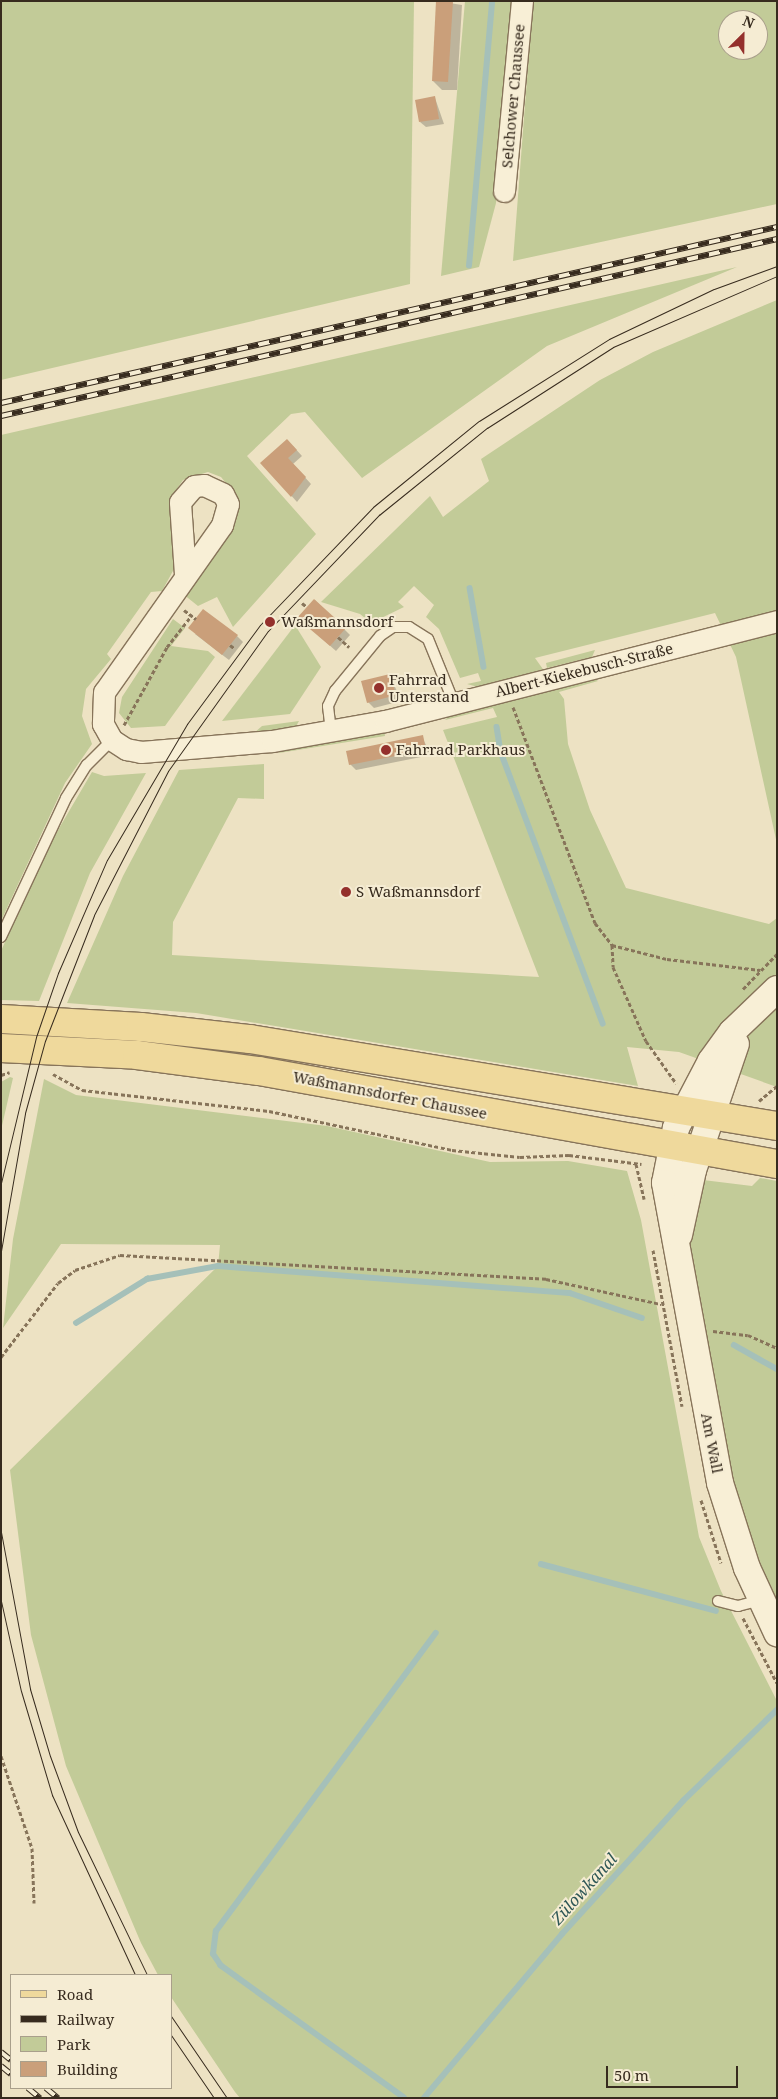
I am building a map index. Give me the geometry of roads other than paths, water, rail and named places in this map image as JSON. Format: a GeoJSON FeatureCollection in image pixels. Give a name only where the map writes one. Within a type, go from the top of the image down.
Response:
{"type":"FeatureCollection","features":[{"type":"Feature","properties":{"kind":"main road","name":"Waßmannsdorfer Chaussee"},"geometry":{"type":"LineString","coordinates":[[1,1020],[70,1021],[250,1039],[777,1126]]}},
{"type":"Feature","properties":{"kind":"main road","name":"Waßmannsdorfer Chaussee"},"geometry":{"type":"LineString","coordinates":[[14,1056],[59,1050],[313,1079],[670,1146],[777,1164]]}},
{"type":"Feature","properties":{"kind":"street","name":"Selchower Chaussee"},"geometry":{"type":"LineString","coordinates":[[504,191],[522,1]]}},
{"type":"Feature","properties":{"kind":"street"},"geometry":{"type":"LineString","coordinates":[[118,736],[100,709],[104,692],[185,574]]}},
{"type":"Feature","properties":{"kind":"street","name":"Albert-Kiekebusch-Straße"},"geometry":{"type":"LineString","coordinates":[[118,736],[141,752],[331,731],[454,703],[777,621]]}},
{"type":"Feature","properties":{"kind":"street"},"geometry":{"type":"LineString","coordinates":[[748,1020],[768,979]]}},
{"type":"Feature","properties":{"kind":"street","name":"Am Wall"},"geometry":{"type":"LineString","coordinates":[[748,1020],[725,1039],[683,1111],[670,1146],[666,1202],[677,1244],[720,1483],[760,1600],[777,1633]]}},
{"type":"Feature","properties":{"kind":"street","name":"Am Wall"},"geometry":{"type":"LineString","coordinates":[[677,1244],[699,1151],[748,1020]]}},
{"type":"Feature","properties":{"kind":"lane"},"geometry":{"type":"LineString","coordinates":[[331,731],[328,706],[335,691],[380,636],[393,627],[408,627],[428,639],[454,703]]}},
{"type":"Feature","properties":{"kind":"lane"},"geometry":{"type":"LineString","coordinates":[[1,937],[66,798],[87,764],[118,736]]}},
{"type":"Feature","properties":{"kind":"lane"},"geometry":{"type":"LineString","coordinates":[[718,1601],[738,1606],[760,1600]]}},
{"type":"Feature","properties":{"kind":"waterway"},"geometry":{"type":"LineString","coordinates":[[469,266],[492,1]]}},
{"type":"Feature","properties":{"kind":"waterway"},"geometry":{"type":"LineString","coordinates":[[470,588],[484,667]]}},
{"type":"Feature","properties":{"kind":"waterway"},"geometry":{"type":"LineString","coordinates":[[497,727],[501,752],[603,1023]]}},
{"type":"Feature","properties":{"kind":"waterway"},"geometry":{"type":"LineString","coordinates":[[76,1323],[147,1279],[218,1266],[570,1293],[642,1318]]}},
{"type":"Feature","properties":{"kind":"waterway"},"geometry":{"type":"LineString","coordinates":[[734,1345],[777,1369]]}},
{"type":"Feature","properties":{"kind":"waterway"},"geometry":{"type":"LineString","coordinates":[[541,1564],[716,1611]]}},
{"type":"Feature","properties":{"kind":"waterway"},"geometry":{"type":"LineString","coordinates":[[404,2098],[221,1966],[213,1954],[216,1931],[436,1633]]}},
{"type":"Feature","properties":{"kind":"waterway","name":"Zülowkanal"},"geometry":{"type":"LineString","coordinates":[[424,2098],[562,1934],[683,1801],[777,1710]]}},
{"type":"Feature","properties":{"kind":"tram line"},"geometry":{"type":"LineString","coordinates":[[1,1183],[36,1037],[58,973],[107,860],[187,724],[260,625],[373,507],[479,421],[609,339],[714,289],[777,266]]}},
{"type":"Feature","properties":{"kind":"tram line"},"geometry":{"type":"LineString","coordinates":[[1,1251],[25,1113],[45,1041],[94,915],[168,771],[268,631],[379,515],[487,428],[613,347],[777,276]]}},
{"type":"Feature","properties":{"kind":"tram line"},"geometry":{"type":"LineString","coordinates":[[1,1532],[30,1689],[50,1756],[78,1832],[147,1974]]}},
{"type":"Feature","properties":{"kind":"tram line"},"geometry":{"type":"LineString","coordinates":[[1,1601],[21,1691],[52,1795],[135,1974]]}},
{"type":"Feature","properties":{"kind":"tram line"},"geometry":{"type":"LineString","coordinates":[[172,2017],[227,2098]]}},
{"type":"Feature","properties":{"kind":"tram line"},"geometry":{"type":"LineString","coordinates":[[172,2036],[214,2098]]}},
{"type":"Feature","properties":{"kind":"railway"},"geometry":{"type":"LineString","coordinates":[[1,403],[777,227]]}},
{"type":"Feature","properties":{"kind":"railway"},"geometry":{"type":"LineString","coordinates":[[1,416],[777,239]]}},
{"type":"Feature","properties":{"kind":"railway"},"geometry":{"type":"LineString","coordinates":[[1,2052],[10,2059]]}},
{"type":"Feature","properties":{"kind":"railway"},"geometry":{"type":"LineString","coordinates":[[1,2066],[10,2073]]}},
{"type":"Feature","properties":{"kind":"railway"},"geometry":{"type":"LineString","coordinates":[[29,2089],[40,2098]]}},
{"type":"Feature","properties":{"kind":"railway"},"geometry":{"type":"LineString","coordinates":[[47,2089],[58,2098]]}},
{"type":"Feature","properties":{"kind":"place","name":"Waßmannsdorf"},"geometry":{"type":"Point","coordinates":[270,622]}},
{"type":"Feature","properties":{"kind":"place","name":"Fahrrad Unterstand"},"geometry":{"type":"Point","coordinates":[379,688]}},
{"type":"Feature","properties":{"kind":"place","name":"Fahrrad Parkhaus"},"geometry":{"type":"Point","coordinates":[386,750]}},
{"type":"Feature","properties":{"kind":"place","name":"S Waßmannsdorf"},"geometry":{"type":"Point","coordinates":[346,892]}}]}
